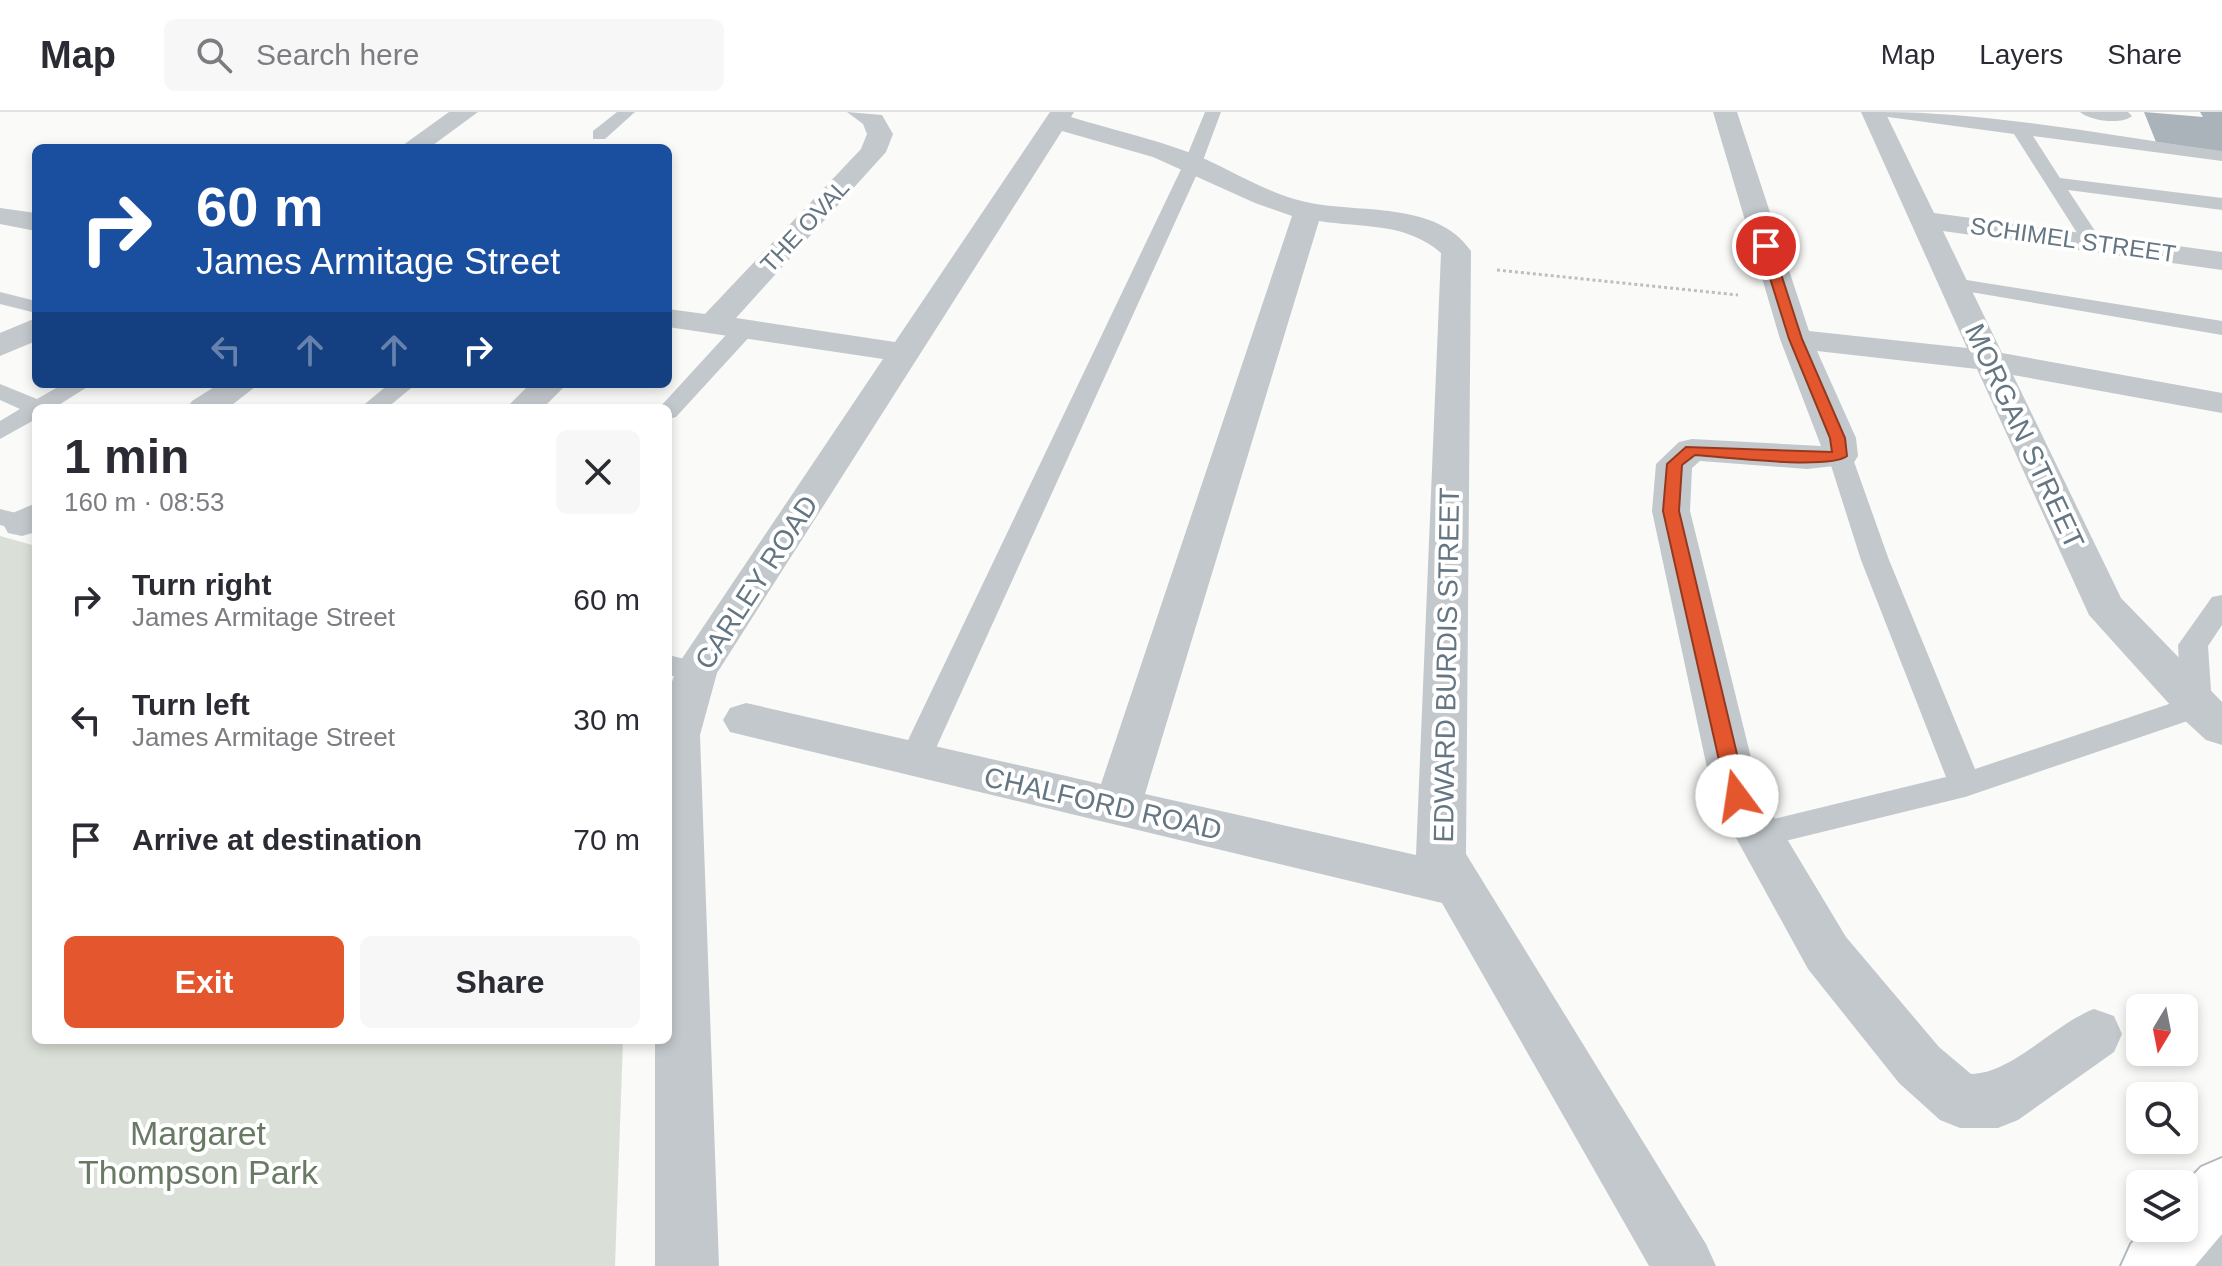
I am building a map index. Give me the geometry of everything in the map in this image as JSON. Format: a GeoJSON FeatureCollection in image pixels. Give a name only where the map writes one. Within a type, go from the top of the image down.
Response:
{"type":"FeatureCollection","features":[{"type":"Feature","properties":{"kind":"street"},"geometry":{"type":"LineString","coordinates":[[418,144],[466,112]]}},
{"type":"Feature","properties":{"kind":"street"},"geometry":{"type":"LineString","coordinates":[[1725,112],[1789,320],[1838,438],[1840,456],[1807,458],[1692,450],[1674,464],[1671,511],[1737,796],[1827,953],[1919,1065],[1960,1101],[1998,1101],[2094,1034]]}},
{"type":"Feature","properties":{"kind":"street","name":"MORGAN STREET"},"geometry":{"type":"LineString","coordinates":[[1873,112],[2104,605],[2210,717]]}},
{"type":"Feature","properties":{"kind":"street","name":"THE OVAL"},"geometry":{"type":"LineString","coordinates":[[728,327],[873,152],[880,134],[866,116]]}},
{"type":"Feature","properties":{"kind":"street"},"geometry":{"type":"LineString","coordinates":[[1059,116],[1193,163],[1257,196],[1308,211],[1422,226],[1443,236],[1456,251],[1457,266]]}},
{"type":"Feature","properties":{"kind":"street","name":"CARLEY ROAD"},"geometry":{"type":"LineString","coordinates":[[687,1266],[677,735],[682,668],[906,353],[1059,116]]}},
{"type":"Feature","properties":{"kind":"street"},"geometry":{"type":"LineString","coordinates":[[1117,806],[1308,211]]}},
{"type":"Feature","properties":{"kind":"street"},"geometry":{"type":"LineString","coordinates":[[0,216],[32,221]]}},
{"type":"Feature","properties":{"kind":"street","name":"SCHIMEL STREET"},"geometry":{"type":"LineString","coordinates":[[1924,220],[2222,261]]}},
{"type":"Feature","properties":{"kind":"street","name":"EDWARD BURDIS STREET"},"geometry":{"type":"LineString","coordinates":[[1457,266],[1441,856],[1684,1266]]}},
{"type":"Feature","properties":{"kind":"street"},"geometry":{"type":"LineString","coordinates":[[672,319],[906,353]]}},
{"type":"Feature","properties":{"kind":"street"},"geometry":{"type":"LineString","coordinates":[[1789,320],[2222,403]]}},
{"type":"Feature","properties":{"kind":"street"},"geometry":{"type":"LineString","coordinates":[[0,346],[32,330]]}},
{"type":"Feature","properties":{"kind":"street"},"geometry":{"type":"LineString","coordinates":[[210,404],[236,388]]}},
{"type":"Feature","properties":{"kind":"street"},"geometry":{"type":"LineString","coordinates":[[528,404],[546,388]]}},
{"type":"Feature","properties":{"kind":"street","name":"CHALFORD ROAD"},"geometry":{"type":"LineString","coordinates":[[746,720],[1459,886]]}},
{"type":"Feature","properties":{"kind":"lane"},"geometry":{"type":"LineString","coordinates":[[599,135],[627,112]]}},
{"type":"Feature","properties":{"kind":"lane"},"geometry":{"type":"LineString","coordinates":[[915,759],[1193,163],[1213,112]]}},
{"type":"Feature","properties":{"kind":"lane"},"geometry":{"type":"LineString","coordinates":[[1888,112],[2222,156]]}},
{"type":"Feature","properties":{"kind":"lane"},"geometry":{"type":"LineString","coordinates":[[2088,112],[2124,116]]}},
{"type":"Feature","properties":{"kind":"lane"},"geometry":{"type":"LineString","coordinates":[[2018,127],[2093,243]]}},
{"type":"Feature","properties":{"kind":"lane"},"geometry":{"type":"LineString","coordinates":[[2053,183],[2222,204]]}},
{"type":"Feature","properties":{"kind":"lane"},"geometry":{"type":"LineString","coordinates":[[1954,284],[2222,328]]}},
{"type":"Feature","properties":{"kind":"lane"},"geometry":{"type":"LineString","coordinates":[[0,298],[32,306]]}},
{"type":"Feature","properties":{"kind":"lane"},"geometry":{"type":"LineString","coordinates":[[672,406],[728,327]]}},
{"type":"Feature","properties":{"kind":"lane"},"geometry":{"type":"LineString","coordinates":[[44,404],[73,388]]}},
{"type":"Feature","properties":{"kind":"lane"},"geometry":{"type":"LineString","coordinates":[[377,404],[399,388]]}},
{"type":"Feature","properties":{"kind":"lane"},"geometry":{"type":"LineString","coordinates":[[0,391],[32,406]]}},
{"type":"Feature","properties":{"kind":"lane"},"geometry":{"type":"LineString","coordinates":[[0,432],[32,411]]}},
{"type":"Feature","properties":{"kind":"lane"},"geometry":{"type":"LineString","coordinates":[[1840,456],[1875,560],[1965,785]]}},
{"type":"Feature","properties":{"kind":"lane"},"geometry":{"type":"LineString","coordinates":[[1757,835],[1965,785],[2210,717],[2193,645],[2222,604]]}},
{"type":"Feature","properties":{"kind":"path"},"geometry":{"type":"LineString","coordinates":[[1457,266],[1789,320]]}},
{"type":"Feature","properties":{"kind":"green space","name":"Margaret Thompson Park"},"geometry":{"type":"Polygon","coordinates":[[[0,536],[32,545],[32,1044],[623,1044],[615,1266],[0,1266],[0,536]]]}},
{"type":"Feature","properties":{"kind":"building"},"geometry":{"type":"Polygon","coordinates":[[[2144,112],[2203,117],[2200,112],[2222,112],[2222,152],[2156,142],[2144,112]]]}},
{"type":"Feature","properties":{"kind":"route"},"geometry":{"type":"LineString","coordinates":[[1737,796],[1671,511],[1674,464],[1692,450],[1807,458],[1840,456],[1838,438],[1796,339],[1766,246]]}}]}
